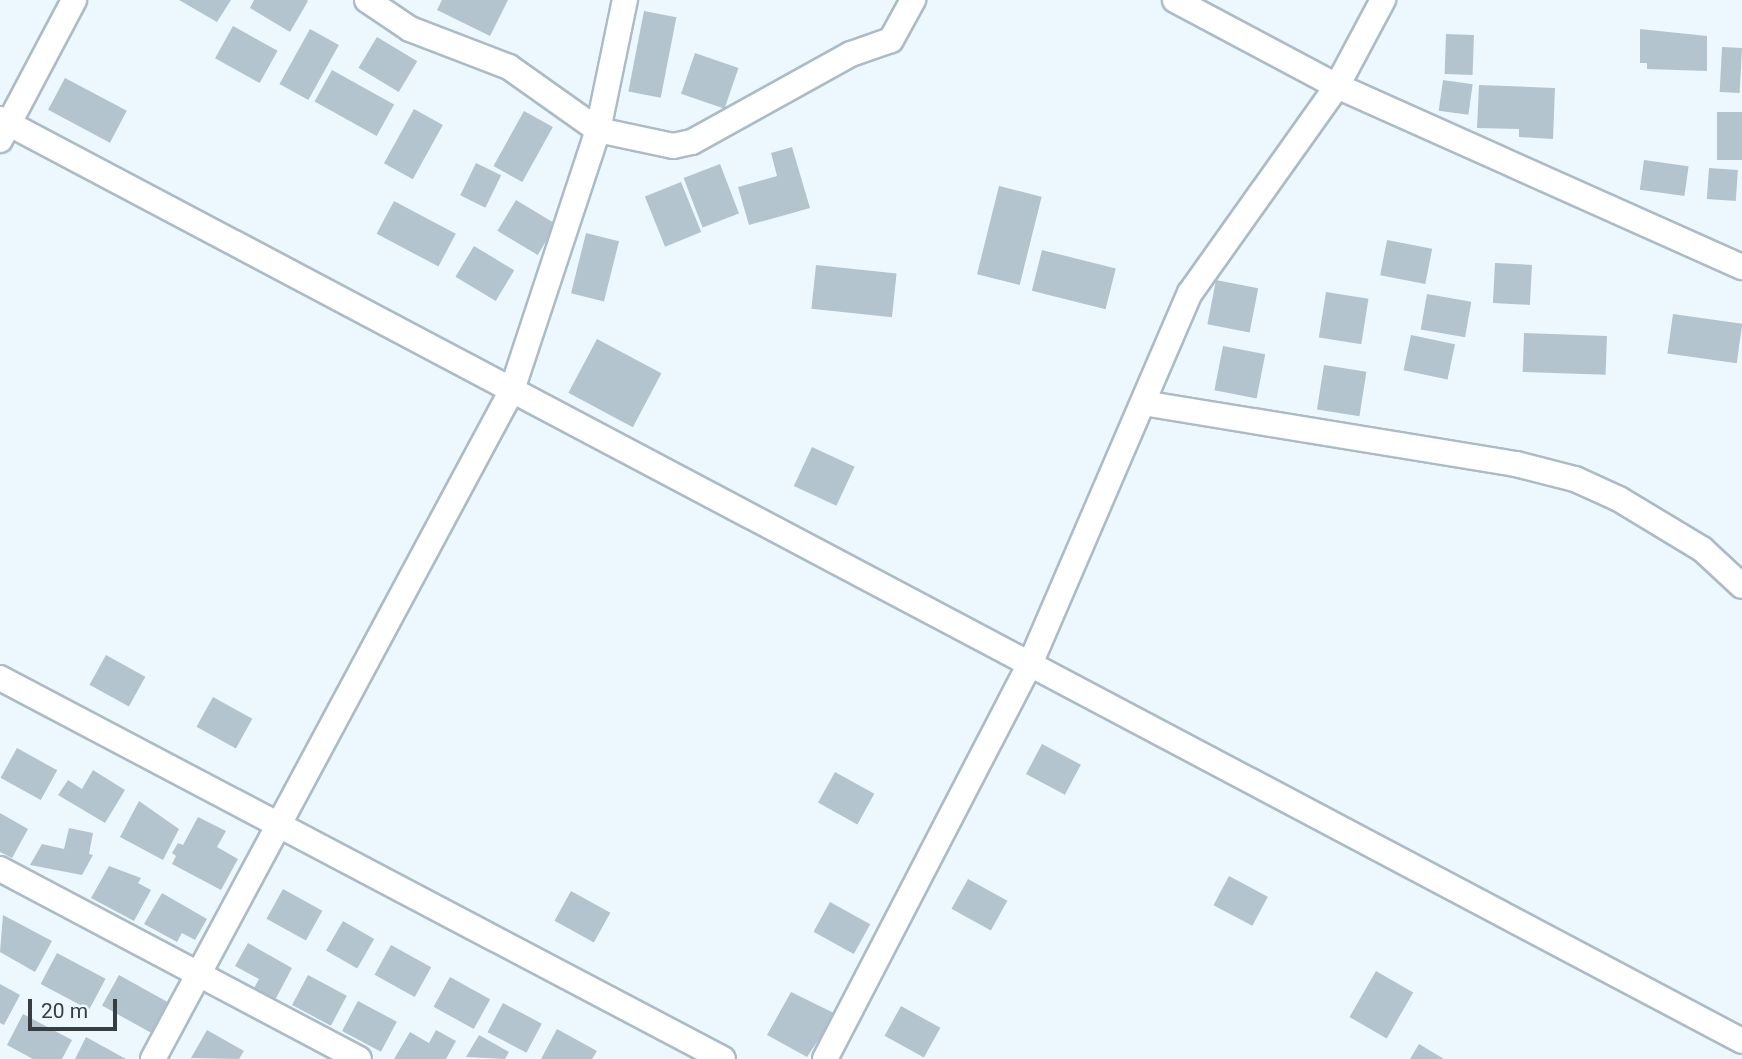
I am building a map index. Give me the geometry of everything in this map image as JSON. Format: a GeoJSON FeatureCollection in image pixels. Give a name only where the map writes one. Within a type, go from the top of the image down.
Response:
{"type":"FeatureCollection","features":[{"type":"Feature","properties":{"kind":"street"},"geometry":{"type":"LineString","coordinates":[[74,0],[3,128],[512,390],[1742,1041]]}},
{"type":"Feature","properties":{"kind":"street"},"geometry":{"type":"LineString","coordinates":[[367,0],[410,29],[509,67],[598,130],[673,146],[692,142],[851,54],[891,40],[913,0]]}},
{"type":"Feature","properties":{"kind":"street"},"geometry":{"type":"LineString","coordinates":[[153,1059],[275,826],[512,390],[598,130],[625,0]]}},
{"type":"Feature","properties":{"kind":"street"},"geometry":{"type":"LineString","coordinates":[[1175,0],[1337,86],[1742,267]]}},
{"type":"Feature","properties":{"kind":"street"},"geometry":{"type":"LineString","coordinates":[[825,1059],[1030,664],[1190,293],[1337,86],[1383,0]]}},
{"type":"Feature","properties":{"kind":"street"},"geometry":{"type":"LineString","coordinates":[[1143,403],[1516,464],[1576,479],[1619,499],[1702,549],[1742,586]]}},
{"type":"Feature","properties":{"kind":"street"},"geometry":{"type":"LineString","coordinates":[[0,678],[275,826],[723,1059]]}},
{"type":"Feature","properties":{"kind":"street"},"geometry":{"type":"LineString","coordinates":[[0,869],[359,1059]]}},
{"type":"Feature","properties":{"kind":"building"},"geometry":{"type":"Polygon","coordinates":[[[179,0],[231,0],[217,22],[179,0]]]}},
{"type":"Feature","properties":{"kind":"building"},"geometry":{"type":"Polygon","coordinates":[[[254,0],[308,1],[290,32],[250,8],[254,0]]]}},
{"type":"Feature","properties":{"kind":"building"},"geometry":{"type":"Polygon","coordinates":[[[442,0],[508,0],[490,36],[437,10],[442,0]]]}},
{"type":"Feature","properties":{"kind":"building"},"geometry":{"type":"Polygon","coordinates":[[[644,11],[676,17],[661,98],[628,91],[644,11]]]}},
{"type":"Feature","properties":{"kind":"building"},"geometry":{"type":"Polygon","coordinates":[[[233,26],[278,51],[260,83],[215,58],[233,26]]]}},
{"type":"Feature","properties":{"kind":"building"},"geometry":{"type":"Polygon","coordinates":[[[310,29],[339,45],[308,100],[279,84],[310,29]]]}},
{"type":"Feature","properties":{"kind":"building"},"geometry":{"type":"Polygon","coordinates":[[[1640,29],[1707,36],[1707,71],[1647,69],[1647,63],[1640,63],[1640,29]]]}},
{"type":"Feature","properties":{"kind":"building"},"geometry":{"type":"Polygon","coordinates":[[[1446,34],[1474,35],[1473,75],[1445,74],[1446,34]]]}},
{"type":"Feature","properties":{"kind":"building"},"geometry":{"type":"Polygon","coordinates":[[[377,37],[417,61],[399,92],[358,68],[377,37]]]}},
{"type":"Feature","properties":{"kind":"building"},"geometry":{"type":"Polygon","coordinates":[[[1722,47],[1742,48],[1740,93],[1720,92],[1722,47]]]}},
{"type":"Feature","properties":{"kind":"building"},"geometry":{"type":"Polygon","coordinates":[[[695,53],[738,68],[724,109],[681,94],[695,53]]]}},
{"type":"Feature","properties":{"kind":"building"},"geometry":{"type":"Polygon","coordinates":[[[332,70],[394,104],[377,136],[315,101],[332,70]]]}},
{"type":"Feature","properties":{"kind":"building"},"geometry":{"type":"Polygon","coordinates":[[[65,78],[127,111],[110,143],[48,110],[65,78]]]}},
{"type":"Feature","properties":{"kind":"building"},"geometry":{"type":"Polygon","coordinates":[[[1443,80],[1473,84],[1468,115],[1439,111],[1443,80]]]}},
{"type":"Feature","properties":{"kind":"building"},"geometry":{"type":"Polygon","coordinates":[[[1479,85],[1555,88],[1553,139],[1519,137],[1519,129],[1477,128],[1479,85]]]}},
{"type":"Feature","properties":{"kind":"building"},"geometry":{"type":"Polygon","coordinates":[[[414,109],[443,125],[413,179],[384,163],[414,109]]]}},
{"type":"Feature","properties":{"kind":"building"},"geometry":{"type":"Polygon","coordinates":[[[524,111],[553,127],[522,182],[493,166],[524,111]]]}},
{"type":"Feature","properties":{"kind":"building"},"geometry":{"type":"Polygon","coordinates":[[[1717,112],[1742,112],[1742,160],[1717,160],[1717,112]]]}},
{"type":"Feature","properties":{"kind":"building"},"geometry":{"type":"Polygon","coordinates":[[[792,147],[810,208],[749,225],[738,187],[777,176],[771,153],[792,147]]]}},
{"type":"Feature","properties":{"kind":"building"},"geometry":{"type":"Polygon","coordinates":[[[1644,160],[1689,166],[1684,196],[1640,190],[1644,160]]]}},
{"type":"Feature","properties":{"kind":"building"},"geometry":{"type":"Polygon","coordinates":[[[476,163],[501,175],[485,208],[460,195],[476,163]]]}},
{"type":"Feature","properties":{"kind":"building"},"geometry":{"type":"Polygon","coordinates":[[[720,164],[739,213],[703,227],[684,178],[720,164]]]}},
{"type":"Feature","properties":{"kind":"building"},"geometry":{"type":"Polygon","coordinates":[[[1709,168],[1738,170],[1736,201],[1707,199],[1709,168]]]}},
{"type":"Feature","properties":{"kind":"building"},"geometry":{"type":"Polygon","coordinates":[[[681,182],[701,232],[665,247],[645,197],[681,182]]]}},
{"type":"Feature","properties":{"kind":"building"},"geometry":{"type":"Polygon","coordinates":[[[999,186],[1042,197],[1020,285],[977,274],[999,186]]]}},
{"type":"Feature","properties":{"kind":"building"},"geometry":{"type":"Polygon","coordinates":[[[516,200],[556,224],[538,255],[497,231],[516,200]]]}},
{"type":"Feature","properties":{"kind":"building"},"geometry":{"type":"Polygon","coordinates":[[[394,201],[456,234],[438,267],[377,234],[394,201]]]}},
{"type":"Feature","properties":{"kind":"building"},"geometry":{"type":"Polygon","coordinates":[[[586,233],[619,241],[604,301],[571,293],[586,233]]]}},
{"type":"Feature","properties":{"kind":"building"},"geometry":{"type":"Polygon","coordinates":[[[1387,240],[1432,249],[1425,284],[1380,275],[1387,240]]]}},
{"type":"Feature","properties":{"kind":"building"},"geometry":{"type":"Polygon","coordinates":[[[474,246],[514,270],[496,301],[455,277],[474,246]]]}},
{"type":"Feature","properties":{"kind":"building"},"geometry":{"type":"Polygon","coordinates":[[[1042,250],[1116,268],[1106,309],[1032,291],[1042,250]]]}},
{"type":"Feature","properties":{"kind":"building"},"geometry":{"type":"Polygon","coordinates":[[[1495,263],[1532,265],[1530,305],[1493,303],[1495,263]]]}},
{"type":"Feature","properties":{"kind":"building"},"geometry":{"type":"Polygon","coordinates":[[[816,265],[897,273],[892,317],[811,309],[816,265]]]}},
{"type":"Feature","properties":{"kind":"building"},"geometry":{"type":"Polygon","coordinates":[[[1216,280],[1258,288],[1250,332],[1207,324],[1216,280]]]}},
{"type":"Feature","properties":{"kind":"building"},"geometry":{"type":"Polygon","coordinates":[[[1326,292],[1368,299],[1361,344],[1319,337],[1326,292]]]}},
{"type":"Feature","properties":{"kind":"building"},"geometry":{"type":"Polygon","coordinates":[[[1427,294],[1471,302],[1465,337],[1421,329],[1427,294]]]}},
{"type":"Feature","properties":{"kind":"building"},"geometry":{"type":"Polygon","coordinates":[[[1673,314],[1742,324],[1737,363],[1667,354],[1673,314]]]}},
{"type":"Feature","properties":{"kind":"building"},"geometry":{"type":"Polygon","coordinates":[[[1524,333],[1607,336],[1606,375],[1523,372],[1524,333]]]}},
{"type":"Feature","properties":{"kind":"building"},"geometry":{"type":"Polygon","coordinates":[[[1411,335],[1455,344],[1448,380],[1404,370],[1411,335]]]}},
{"type":"Feature","properties":{"kind":"building"},"geometry":{"type":"Polygon","coordinates":[[[597,339],[661,373],[633,427],[568,393],[597,339]]]}},
{"type":"Feature","properties":{"kind":"building"},"geometry":{"type":"Polygon","coordinates":[[[1223,346],[1265,354],[1257,398],[1214,390],[1223,346]]]}},
{"type":"Feature","properties":{"kind":"building"},"geometry":{"type":"Polygon","coordinates":[[[1324,365],[1366,372],[1359,416],[1317,409],[1324,365]]]}},
{"type":"Feature","properties":{"kind":"building"},"geometry":{"type":"Polygon","coordinates":[[[812,447],[855,467],[836,506],[794,486],[812,447]]]}},
{"type":"Feature","properties":{"kind":"building"},"geometry":{"type":"Polygon","coordinates":[[[106,655],[145,677],[129,707],[90,685],[106,655]]]}},
{"type":"Feature","properties":{"kind":"building"},"geometry":{"type":"Polygon","coordinates":[[[213,697],[252,719],[236,749],[197,727],[213,697]]]}},
{"type":"Feature","properties":{"kind":"building"},"geometry":{"type":"Polygon","coordinates":[[[1042,744],[1081,765],[1065,795],[1026,774],[1042,744]]]}},
{"type":"Feature","properties":{"kind":"building"},"geometry":{"type":"Polygon","coordinates":[[[17,748],[57,770],[41,800],[1,778],[17,748]]]}},
{"type":"Feature","properties":{"kind":"building"},"geometry":{"type":"Polygon","coordinates":[[[93,770],[125,790],[105,823],[58,795],[68,780],[82,789],[93,770]]]}},
{"type":"Feature","properties":{"kind":"building"},"geometry":{"type":"Polygon","coordinates":[[[835,772],[874,794],[857,824],[818,803],[835,772]]]}},
{"type":"Feature","properties":{"kind":"building"},"geometry":{"type":"Polygon","coordinates":[[[139,801],[179,829],[163,860],[120,837],[139,801]]]}},
{"type":"Feature","properties":{"kind":"building"},"geometry":{"type":"Polygon","coordinates":[[[0,813],[28,829],[12,858],[0,852],[0,813]]]}},
{"type":"Feature","properties":{"kind":"building"},"geometry":{"type":"Polygon","coordinates":[[[198,817],[226,831],[217,847],[238,859],[221,890],[172,864],[176,856],[172,853],[178,843],[183,845],[198,817]]]}},
{"type":"Feature","properties":{"kind":"building"},"geometry":{"type":"Polygon","coordinates":[[[69,828],[93,833],[89,854],[93,855],[82,875],[30,865],[42,844],[64,849],[69,828]]]}},
{"type":"Feature","properties":{"kind":"building"},"geometry":{"type":"Polygon","coordinates":[[[109,866],[141,878],[138,883],[151,890],[134,921],[91,898],[109,866]]]}},
{"type":"Feature","properties":{"kind":"building"},"geometry":{"type":"Polygon","coordinates":[[[1229,876],[1268,897],[1252,926],[1214,905],[1229,876]]]}},
{"type":"Feature","properties":{"kind":"building"},"geometry":{"type":"Polygon","coordinates":[[[968,879],[1007,901],[991,931],[952,909],[968,879]]]}},
{"type":"Feature","properties":{"kind":"building"},"geometry":{"type":"Polygon","coordinates":[[[283,889],[322,911],[306,941],[267,919],[283,889]]]}},
{"type":"Feature","properties":{"kind":"building"},"geometry":{"type":"Polygon","coordinates":[[[571,891],[610,913],[594,943],[555,921],[571,891]]]}},
{"type":"Feature","properties":{"kind":"building"},"geometry":{"type":"Polygon","coordinates":[[[162,893],[207,919],[195,940],[182,933],[177,942],[144,924],[162,893]]]}},
{"type":"Feature","properties":{"kind":"building"},"geometry":{"type":"Polygon","coordinates":[[[830,902],[870,924],[854,954],[814,932],[830,902]]]}},
{"type":"Feature","properties":{"kind":"building"},"geometry":{"type":"Polygon","coordinates":[[[3,915],[52,941],[35,972],[0,952],[3,915]]]}},
{"type":"Feature","properties":{"kind":"building"},"geometry":{"type":"Polygon","coordinates":[[[343,921],[374,939],[357,968],[326,950],[343,921]]]}},
{"type":"Feature","properties":{"kind":"building"},"geometry":{"type":"Polygon","coordinates":[[[248,943],[292,968],[274,1002],[253,990],[259,979],[235,966],[248,943]]]}},
{"type":"Feature","properties":{"kind":"building"},"geometry":{"type":"Polygon","coordinates":[[[391,945],[431,967],[415,997],[375,975],[391,945]]]}},
{"type":"Feature","properties":{"kind":"building"},"geometry":{"type":"Polygon","coordinates":[[[57,953],[106,979],[89,1010],[41,984],[57,953]]]}},
{"type":"Feature","properties":{"kind":"building"},"geometry":{"type":"Polygon","coordinates":[[[1376,971],[1413,992],[1387,1038],[1350,1017],[1376,971]]]}},
{"type":"Feature","properties":{"kind":"building"},"geometry":{"type":"Polygon","coordinates":[[[119,975],[168,1002],[151,1033],[102,1006],[119,975]]]}},
{"type":"Feature","properties":{"kind":"building"},"geometry":{"type":"Polygon","coordinates":[[[308,975],[347,996],[331,1026],[292,1005],[308,975]]]}},
{"type":"Feature","properties":{"kind":"building"},"geometry":{"type":"Polygon","coordinates":[[[450,977],[490,999],[474,1029],[434,1007],[450,977]]]}},
{"type":"Feature","properties":{"kind":"building"},"geometry":{"type":"Polygon","coordinates":[[[0,984],[20,995],[4,1025],[0,1023],[0,984]]]}},
{"type":"Feature","properties":{"kind":"building"},"geometry":{"type":"Polygon","coordinates":[[[791,992],[836,1014],[807,1057],[767,1035],[791,992]]]}},
{"type":"Feature","properties":{"kind":"building"},"geometry":{"type":"Polygon","coordinates":[[[358,1001],[397,1022],[381,1052],[342,1031],[358,1001]]]}},
{"type":"Feature","properties":{"kind":"building"},"geometry":{"type":"Polygon","coordinates":[[[503,1003],[542,1024],[526,1053],[488,1032],[503,1003]]]}},
{"type":"Feature","properties":{"kind":"building"},"geometry":{"type":"Polygon","coordinates":[[[901,1006],[940,1028],[924,1058],[885,1036],[901,1006]]]}},
{"type":"Feature","properties":{"kind":"building"},"geometry":{"type":"Polygon","coordinates":[[[23,1014],[72,1040],[62,1059],[33,1059],[7,1045],[23,1014]]]}},
{"type":"Feature","properties":{"kind":"building"},"geometry":{"type":"Polygon","coordinates":[[[557,1029],[597,1051],[592,1059],[541,1059],[557,1029]]]}},
{"type":"Feature","properties":{"kind":"building"},"geometry":{"type":"Polygon","coordinates":[[[207,1030],[244,1051],[239,1059],[191,1058],[207,1030]]]}},
{"type":"Feature","properties":{"kind":"building"},"geometry":{"type":"Polygon","coordinates":[[[436,1030],[456,1041],[446,1059],[394,1059],[410,1032],[429,1043],[436,1030]]]}},
{"type":"Feature","properties":{"kind":"building"},"geometry":{"type":"Polygon","coordinates":[[[479,1035],[509,1052],[505,1059],[466,1057],[479,1035]]]}},
{"type":"Feature","properties":{"kind":"building"},"geometry":{"type":"Polygon","coordinates":[[[86,1037],[126,1059],[75,1059],[86,1037]]]}},
{"type":"Feature","properties":{"kind":"building"},"geometry":{"type":"Polygon","coordinates":[[[1419,1044],[1444,1059],[1410,1059],[1419,1044]]]}}]}
